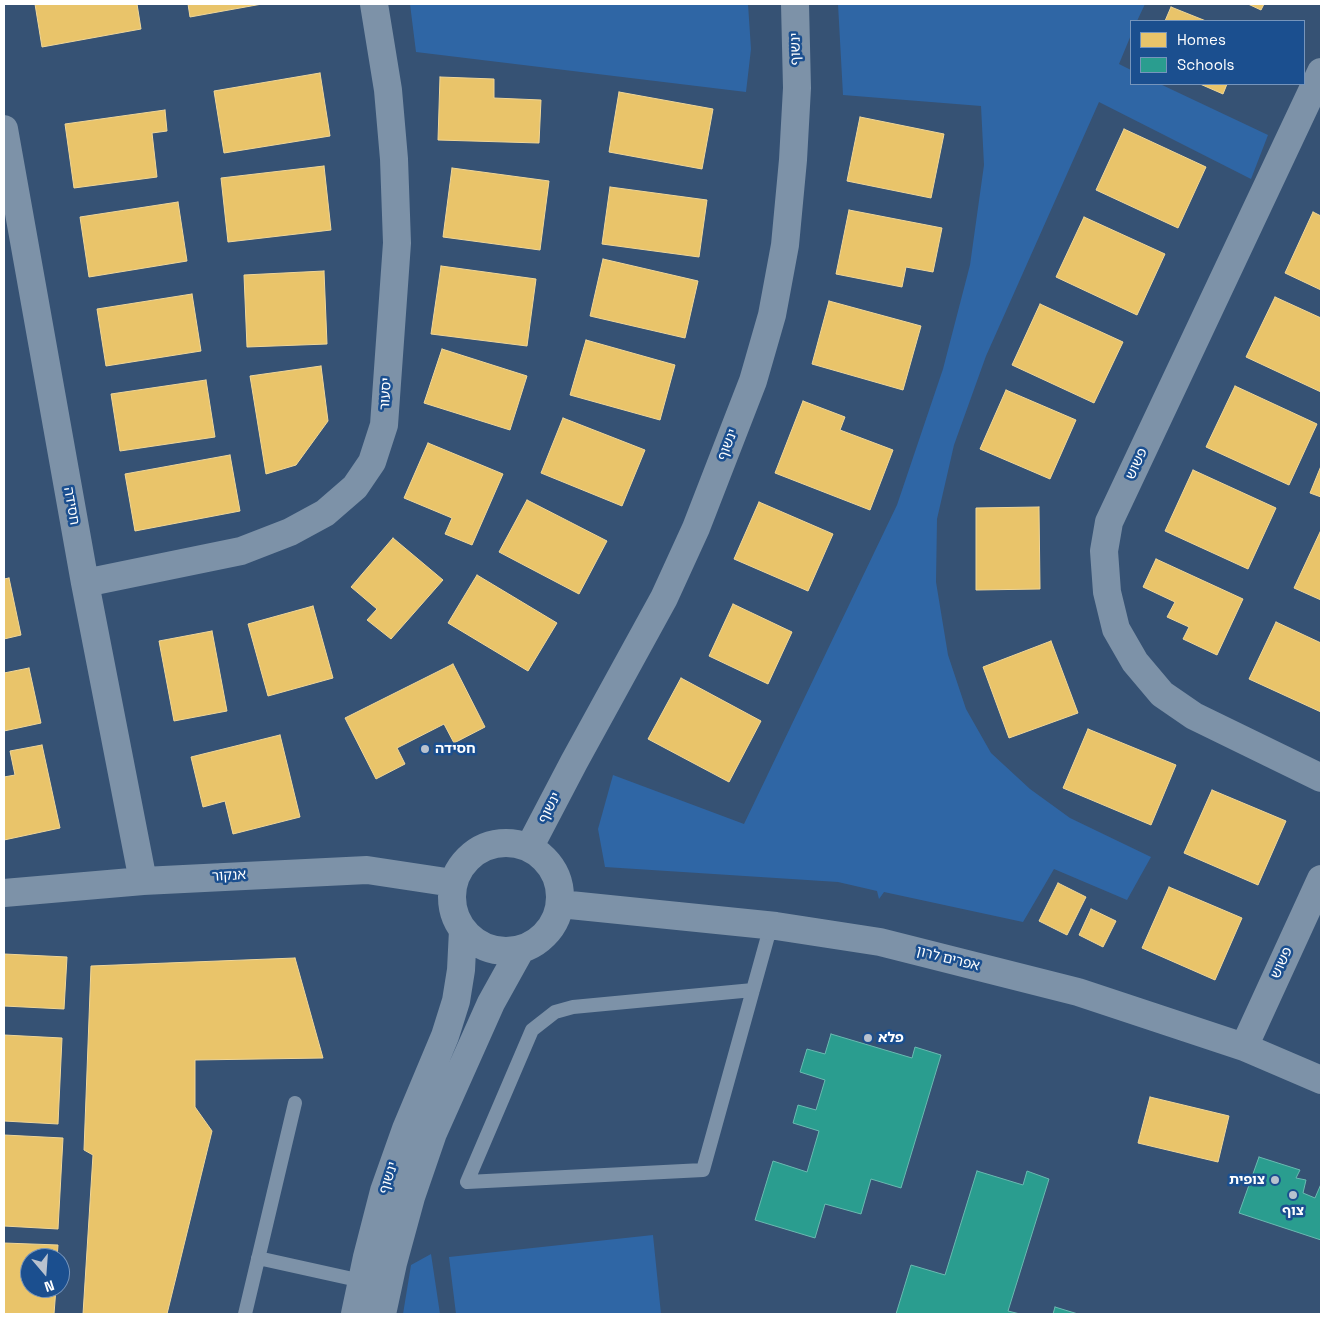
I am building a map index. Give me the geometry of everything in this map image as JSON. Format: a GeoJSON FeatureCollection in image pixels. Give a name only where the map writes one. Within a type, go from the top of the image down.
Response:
{"type":"FeatureCollection","features":[{"type":"Feature","properties":{"kind":"street","name":"יסעור"},"geometry":{"type":"LineString","coordinates":[[85,583],[241,551],[290,532],[325,513],[355,486],[372,462],[384,425],[397,243],[394,159],[388,90],[374,4]]}},
{"type":"Feature","properties":{"kind":"street","name":"ינשוף"},"geometry":{"type":"LineString","coordinates":[[529,848],[664,598],[696,528],[753,381],[772,315],[785,245],[797,88],[795,4]]}},
{"type":"Feature","properties":{"kind":"street","name":"פשוש"},"geometry":{"type":"LineString","coordinates":[[1321,72],[1109,522],[1104,551],[1107,592],[1116,629],[1135,662],[1162,694],[1194,716],[1321,778]]}},
{"type":"Feature","properties":{"kind":"street","name":"חסידה"},"geometry":{"type":"LineString","coordinates":[[4,130],[85,583],[143,881]]}},
{"type":"Feature","properties":{"kind":"street"},"geometry":{"type":"LineString","coordinates":[[506,844],[529,848],[543,858],[553,871],[559,886],[560,904],[555,919],[547,932],[535,942],[521,949],[505,951],[490,949],[474,941],[463,930],[454,916],[453,883],[460,869],[470,856],[484,848],[506,844]]}},
{"type":"Feature","properties":{"kind":"street","name":"אנקור"},"geometry":{"type":"LineString","coordinates":[[4,893],[143,881],[367,870],[453,883]]}},
{"type":"Feature","properties":{"kind":"street","name":"פשוש"},"geometry":{"type":"LineString","coordinates":[[1244,1047],[1321,880]]}},
{"type":"Feature","properties":{"kind":"street","name":"אפרים לרון"},"geometry":{"type":"LineString","coordinates":[[560,904],[771,925],[880,942],[1078,992],[1244,1047],[1321,1080]]}},
{"type":"Feature","properties":{"kind":"street","name":"ינשוף"},"geometry":{"type":"LineString","coordinates":[[355,1314],[384,1191],[406,1129],[445,1036],[456,1001],[461,970],[463,930]]}},
{"type":"Feature","properties":{"kind":"street","name":"ינשוף"},"geometry":{"type":"LineString","coordinates":[[382,1314],[393,1263],[411,1197],[433,1133],[491,1003],[521,949]]}},
{"type":"Feature","properties":{"kind":"lane"},"geometry":{"type":"LineString","coordinates":[[753,990],[573,1007],[555,1012],[532,1030],[467,1182],[703,1170],[753,990],[771,925]]}},
{"type":"Feature","properties":{"kind":"lane"},"geometry":{"type":"LineString","coordinates":[[245,1314],[295,1103]]}},
{"type":"Feature","properties":{"kind":"lane"},"geometry":{"type":"LineString","coordinates":[[258,1258],[362,1282]]}},
{"type":"Feature","properties":{"kind":"shaded area"},"geometry":{"type":"Polygon","coordinates":[[[410,4],[748,4],[751,49],[746,92],[416,52],[410,4]]]}},
{"type":"Feature","properties":{"kind":"shaded area"},"geometry":{"type":"Polygon","coordinates":[[[838,4],[1145,4],[1137,20],[1130,20],[1130,37],[1119,64],[1130,70],[1130,85],[1162,85],[1268,135],[1251,179],[1099,102],[986,356],[954,445],[937,519],[936,582],[948,655],[966,709],[991,753],[1030,789],[1070,818],[1151,857],[1127,900],[1054,869],[1023,922],[884,892],[879,899],[877,891],[838,882],[605,867],[598,829],[613,775],[744,824],[897,505],[943,369],[970,265],[984,165],[981,106],[843,95],[838,4]]]}},
{"type":"Feature","properties":{"kind":"shaded area"},"geometry":{"type":"Polygon","coordinates":[[[653,1235],[661,1314],[456,1314],[449,1257],[653,1235]]]}},
{"type":"Feature","properties":{"kind":"shaded area"},"geometry":{"type":"Polygon","coordinates":[[[431,1254],[440,1314],[403,1314],[411,1265],[431,1254]]]}},
{"type":"Feature","properties":{"kind":"building: Homes"},"geometry":{"type":"Polygon","coordinates":[[[35,4],[137,4],[141,29],[42,47],[35,4]]]}},
{"type":"Feature","properties":{"kind":"building: Homes"},"geometry":{"type":"Polygon","coordinates":[[[188,4],[262,4],[190,17],[188,4]]]}},
{"type":"Feature","properties":{"kind":"building: Homes"},"geometry":{"type":"Polygon","coordinates":[[[1248,4],[1264,4],[1261,10],[1248,4]]]}},
{"type":"Feature","properties":{"kind":"building: Homes"},"geometry":{"type":"Polygon","coordinates":[[[1171,7],[1204,20],[1165,20],[1171,7]]]}},
{"type":"Feature","properties":{"kind":"building: Homes"},"geometry":{"type":"Polygon","coordinates":[[[320,73],[330,136],[224,153],[214,91],[320,73]]]}},
{"type":"Feature","properties":{"kind":"building: Homes"},"geometry":{"type":"Polygon","coordinates":[[[440,77],[494,79],[494,98],[541,100],[539,143],[438,140],[440,77]]]}},
{"type":"Feature","properties":{"kind":"building: Homes"},"geometry":{"type":"Polygon","coordinates":[[[1202,85],[1227,85],[1223,94],[1202,85]]]}},
{"type":"Feature","properties":{"kind":"building: Homes"},"geometry":{"type":"Polygon","coordinates":[[[619,92],[713,109],[702,169],[609,152],[619,92]]]}},
{"type":"Feature","properties":{"kind":"building: Homes"},"geometry":{"type":"Polygon","coordinates":[[[165,110],[167,131],[152,133],[157,177],[74,188],[65,124],[165,110]]]}},
{"type":"Feature","properties":{"kind":"building: Homes"},"geometry":{"type":"Polygon","coordinates":[[[860,117],[944,134],[931,198],[847,181],[860,117]]]}},
{"type":"Feature","properties":{"kind":"building: Homes"},"geometry":{"type":"Polygon","coordinates":[[[1124,129],[1206,167],[1178,228],[1096,190],[1124,129]]]}},
{"type":"Feature","properties":{"kind":"building: Homes"},"geometry":{"type":"Polygon","coordinates":[[[324,166],[331,230],[228,242],[221,178],[324,166]]]}},
{"type":"Feature","properties":{"kind":"building: Homes"},"geometry":{"type":"Polygon","coordinates":[[[452,168],[549,181],[540,250],[443,237],[452,168]]]}},
{"type":"Feature","properties":{"kind":"building: Homes"},"geometry":{"type":"Polygon","coordinates":[[[610,187],[707,200],[699,257],[602,244],[610,187]]]}},
{"type":"Feature","properties":{"kind":"building: Homes"},"geometry":{"type":"Polygon","coordinates":[[[178,202],[187,261],[89,277],[80,217],[178,202]]]}},
{"type":"Feature","properties":{"kind":"building: Homes"},"geometry":{"type":"Polygon","coordinates":[[[849,210],[942,228],[933,272],[906,267],[902,287],[836,274],[849,210]]]}},
{"type":"Feature","properties":{"kind":"building: Homes"},"geometry":{"type":"Polygon","coordinates":[[[1313,212],[1321,216],[1321,290],[1285,273],[1313,212]]]}},
{"type":"Feature","properties":{"kind":"building: Homes"},"geometry":{"type":"Polygon","coordinates":[[[1084,217],[1165,254],[1137,315],[1056,277],[1084,217]]]}},
{"type":"Feature","properties":{"kind":"building: Homes"},"geometry":{"type":"Polygon","coordinates":[[[603,259],[698,281],[685,338],[590,316],[603,259]]]}},
{"type":"Feature","properties":{"kind":"building: Homes"},"geometry":{"type":"Polygon","coordinates":[[[441,266],[536,279],[527,346],[431,334],[441,266]]]}},
{"type":"Feature","properties":{"kind":"building: Homes"},"geometry":{"type":"Polygon","coordinates":[[[324,271],[327,344],[247,347],[244,275],[324,271]]]}},
{"type":"Feature","properties":{"kind":"building: Homes"},"geometry":{"type":"Polygon","coordinates":[[[192,294],[201,351],[106,366],[97,309],[192,294]]]}},
{"type":"Feature","properties":{"kind":"building: Homes"},"geometry":{"type":"Polygon","coordinates":[[[1275,297],[1321,318],[1321,392],[1246,357],[1275,297]]]}},
{"type":"Feature","properties":{"kind":"building: Homes"},"geometry":{"type":"Polygon","coordinates":[[[829,301],[921,326],[903,390],[812,364],[829,301]]]}},
{"type":"Feature","properties":{"kind":"building: Homes"},"geometry":{"type":"Polygon","coordinates":[[[1040,304],[1123,342],[1094,403],[1012,365],[1040,304]]]}},
{"type":"Feature","properties":{"kind":"building: Homes"},"geometry":{"type":"Polygon","coordinates":[[[586,340],[675,365],[660,420],[570,395],[586,340]]]}},
{"type":"Feature","properties":{"kind":"building: Homes"},"geometry":{"type":"Polygon","coordinates":[[[442,349],[527,376],[510,430],[424,403],[442,349]]]}},
{"type":"Feature","properties":{"kind":"building: Homes"},"geometry":{"type":"Polygon","coordinates":[[[321,366],[328,421],[296,465],[266,474],[250,376],[321,366]]]}},
{"type":"Feature","properties":{"kind":"building: Homes"},"geometry":{"type":"Polygon","coordinates":[[[206,380],[215,437],[120,451],[111,394],[206,380]]]}},
{"type":"Feature","properties":{"kind":"building: Homes"},"geometry":{"type":"Polygon","coordinates":[[[1235,386],[1317,424],[1289,485],[1206,447],[1235,386]]]}},
{"type":"Feature","properties":{"kind":"building: Homes"},"geometry":{"type":"Polygon","coordinates":[[[1006,390],[1076,420],[1050,479],[980,449],[1006,390]]]}},
{"type":"Feature","properties":{"kind":"building: Homes"},"geometry":{"type":"Polygon","coordinates":[[[803,401],[845,417],[840,430],[893,450],[870,510],[775,473],[803,401]]]}},
{"type":"Feature","properties":{"kind":"building: Homes"},"geometry":{"type":"Polygon","coordinates":[[[563,418],[645,450],[622,506],[541,473],[563,418]]]}},
{"type":"Feature","properties":{"kind":"building: Homes"},"geometry":{"type":"Polygon","coordinates":[[[428,443],[503,474],[472,545],[445,534],[452,518],[404,498],[428,443]]]}},
{"type":"Feature","properties":{"kind":"building: Homes"},"geometry":{"type":"Polygon","coordinates":[[[230,455],[240,511],[135,531],[125,474],[230,455]]]}},
{"type":"Feature","properties":{"kind":"building: Homes"},"geometry":{"type":"Polygon","coordinates":[[[1321,466],[1321,497],[1310,493],[1321,466]]]}},
{"type":"Feature","properties":{"kind":"building: Homes"},"geometry":{"type":"Polygon","coordinates":[[[1193,470],[1276,508],[1248,569],[1165,531],[1193,470]]]}},
{"type":"Feature","properties":{"kind":"building: Homes"},"geometry":{"type":"Polygon","coordinates":[[[527,500],[607,541],[579,594],[499,552],[527,500]]]}},
{"type":"Feature","properties":{"kind":"building: Homes"},"geometry":{"type":"Polygon","coordinates":[[[759,502],[833,534],[808,591],[734,559],[759,502]]]}},
{"type":"Feature","properties":{"kind":"building: Homes"},"geometry":{"type":"Polygon","coordinates":[[[1039,507],[1040,589],[976,590],[976,508],[1039,507]]]}},
{"type":"Feature","properties":{"kind":"building: Homes"},"geometry":{"type":"Polygon","coordinates":[[[1321,530],[1321,600],[1294,588],[1321,530]]]}},
{"type":"Feature","properties":{"kind":"building: Homes"},"geometry":{"type":"Polygon","coordinates":[[[393,538],[443,580],[391,639],[367,620],[377,609],[351,587],[393,538]]]}},
{"type":"Feature","properties":{"kind":"building: Homes"},"geometry":{"type":"Polygon","coordinates":[[[1156,559],[1243,599],[1217,655],[1183,639],[1189,627],[1167,617],[1175,602],[1143,587],[1156,559]]]}},
{"type":"Feature","properties":{"kind":"building: Homes"},"geometry":{"type":"Polygon","coordinates":[[[477,575],[557,623],[528,671],[448,623],[477,575]]]}},
{"type":"Feature","properties":{"kind":"building: Homes"},"geometry":{"type":"Polygon","coordinates":[[[9,578],[21,635],[4,639],[4,579],[9,578]]]}},
{"type":"Feature","properties":{"kind":"building: Homes"},"geometry":{"type":"Polygon","coordinates":[[[733,604],[792,632],[768,684],[709,656],[733,604]]]}},
{"type":"Feature","properties":{"kind":"building: Homes"},"geometry":{"type":"Polygon","coordinates":[[[313,606],[333,678],[268,696],[248,624],[313,606]]]}},
{"type":"Feature","properties":{"kind":"building: Homes"},"geometry":{"type":"Polygon","coordinates":[[[1276,622],[1321,643],[1321,712],[1249,679],[1276,622]]]}},
{"type":"Feature","properties":{"kind":"building: Homes"},"geometry":{"type":"Polygon","coordinates":[[[212,631],[227,711],[174,721],[159,641],[212,631]]]}},
{"type":"Feature","properties":{"kind":"building: Homes"},"geometry":{"type":"Polygon","coordinates":[[[1051,641],[1078,713],[1009,738],[983,667],[1051,641]]]}},
{"type":"Feature","properties":{"kind":"building: Homes"},"geometry":{"type":"Polygon","coordinates":[[[453,664],[485,727],[454,743],[444,724],[397,748],[405,764],[376,779],[345,718],[453,664]]]}},
{"type":"Feature","properties":{"kind":"building: Homes"},"geometry":{"type":"Polygon","coordinates":[[[29,668],[41,723],[4,731],[4,673],[29,668]]]}},
{"type":"Feature","properties":{"kind":"building: Homes"},"geometry":{"type":"Polygon","coordinates":[[[681,678],[761,721],[729,782],[648,739],[681,678]]]}},
{"type":"Feature","properties":{"kind":"building: Homes"},"geometry":{"type":"Polygon","coordinates":[[[1088,729],[1176,765],[1151,825],[1063,788],[1088,729]]]}},
{"type":"Feature","properties":{"kind":"building: Homes"},"geometry":{"type":"Polygon","coordinates":[[[280,735],[300,817],[233,834],[225,801],[203,807],[191,757],[280,735]]]}},
{"type":"Feature","properties":{"kind":"building: Homes"},"geometry":{"type":"Polygon","coordinates":[[[42,745],[60,828],[4,840],[4,777],[15,775],[10,751],[42,745]]]}},
{"type":"Feature","properties":{"kind":"building: Homes"},"geometry":{"type":"Polygon","coordinates":[[[1212,790],[1286,821],[1258,885],[1184,853],[1212,790]]]}},
{"type":"Feature","properties":{"kind":"building: Homes"},"geometry":{"type":"Polygon","coordinates":[[[1058,883],[1086,897],[1067,935],[1039,921],[1058,883]]]}},
{"type":"Feature","properties":{"kind":"building: Homes"},"geometry":{"type":"Polygon","coordinates":[[[1169,887],[1242,918],[1215,980],[1142,948],[1169,887]]]}},
{"type":"Feature","properties":{"kind":"building: Homes"},"geometry":{"type":"Polygon","coordinates":[[[1091,909],[1116,921],[1103,947],[1079,935],[1091,909]]]}},
{"type":"Feature","properties":{"kind":"building: Homes"},"geometry":{"type":"Polygon","coordinates":[[[4,954],[67,957],[64,1009],[4,1006],[4,954]]]}},
{"type":"Feature","properties":{"kind":"building: Homes"},"geometry":{"type":"Polygon","coordinates":[[[295,958],[323,1058],[195,1060],[195,1107],[212,1131],[167,1314],[83,1314],[93,1155],[84,1150],[91,966],[295,958]]]}},
{"type":"Feature","properties":{"kind":"building: Homes"},"geometry":{"type":"Polygon","coordinates":[[[4,1035],[62,1038],[58,1124],[4,1121],[4,1035]]]}},
{"type":"Feature","properties":{"kind":"building: Homes"},"geometry":{"type":"Polygon","coordinates":[[[1150,1097],[1229,1116],[1218,1162],[1138,1143],[1150,1097]]]}},
{"type":"Feature","properties":{"kind":"building: Homes"},"geometry":{"type":"Polygon","coordinates":[[[4,1135],[63,1138],[58,1229],[4,1226],[4,1135]]]}},
{"type":"Feature","properties":{"kind":"building: Homes"},"geometry":{"type":"Polygon","coordinates":[[[4,1243],[58,1245],[58,1248],[20,1248],[20,1298],[55,1298],[54,1314],[4,1314],[4,1243]]]}},
{"type":"Feature","properties":{"kind":"building: Schools"},"geometry":{"type":"Polygon","coordinates":[[[831,1034],[912,1058],[915,1047],[941,1055],[901,1188],[871,1179],[861,1214],[825,1204],[815,1238],[755,1220],[773,1161],[807,1172],[819,1131],[793,1123],[798,1105],[816,1110],[825,1080],[800,1072],[807,1049],[825,1054],[831,1034]]]}},
{"type":"Feature","properties":{"kind":"building: Schools"},"geometry":{"type":"Polygon","coordinates":[[[1259,1157],[1300,1170],[1296,1178],[1306,1180],[1303,1193],[1315,1198],[1321,1184],[1321,1240],[1239,1213],[1259,1157]]]}},
{"type":"Feature","properties":{"kind":"building: Schools"},"geometry":{"type":"Polygon","coordinates":[[[977,1171],[1023,1185],[1027,1171],[1049,1179],[1008,1311],[1020,1314],[896,1314],[911,1265],[945,1275],[977,1171]]]}},
{"type":"Feature","properties":{"kind":"building: Schools"},"geometry":{"type":"Polygon","coordinates":[[[1055,1307],[1078,1314],[1053,1314],[1055,1307]]]}},
{"type":"Feature","properties":{"kind":"place","name":"חסידה"},"geometry":{"type":"Point","coordinates":[425,749]}},
{"type":"Feature","properties":{"kind":"place","name":"פלא"},"geometry":{"type":"Point","coordinates":[868,1038]}},
{"type":"Feature","properties":{"kind":"place","name":"צופית"},"geometry":{"type":"Point","coordinates":[1275,1180]}},
{"type":"Feature","properties":{"kind":"place","name":"צוף"},"geometry":{"type":"Point","coordinates":[1293,1195]}}]}
